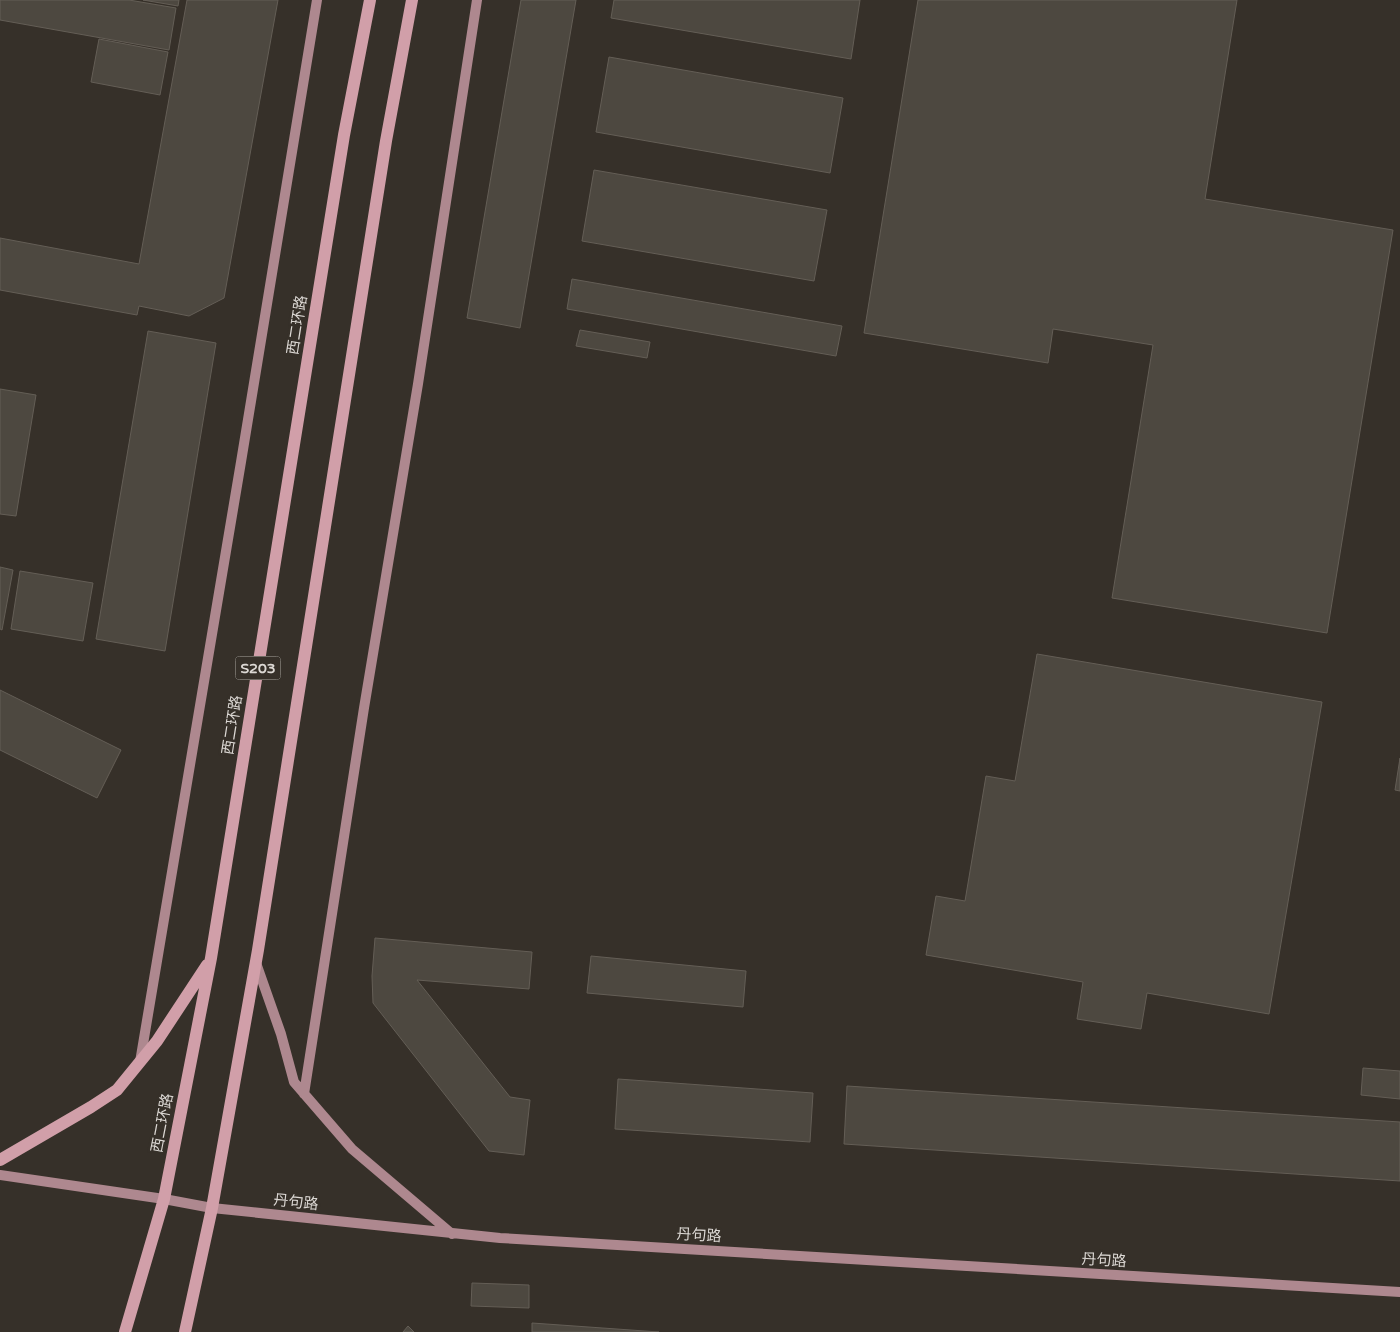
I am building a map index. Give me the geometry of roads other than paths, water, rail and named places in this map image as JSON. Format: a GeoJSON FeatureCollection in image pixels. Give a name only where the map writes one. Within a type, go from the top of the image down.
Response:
{"type":"FeatureCollection","features":[{"type":"Feature","properties":{"kind":"main road","name":"西二环路"},"geometry":{"type":"LineString","coordinates":[[125,1332],[164,1199],[211,958],[343,145],[370,0]]}},
{"type":"Feature","properties":{"kind":"main road","name":"S203"},"geometry":{"type":"LineString","coordinates":[[184,1332],[212,1208],[256,964],[384,151],[412,0]]}},
{"type":"Feature","properties":{"kind":"main road"},"geometry":{"type":"LineString","coordinates":[[0,1160],[117,1090],[157,1041],[211,958]]}},
{"type":"Feature","properties":{"kind":"street"},"geometry":{"type":"LineString","coordinates":[[140,1062],[242,462],[317,0]]}},
{"type":"Feature","properties":{"kind":"street"},"geometry":{"type":"LineString","coordinates":[[304,1094],[364,708],[418,384],[477,0]]}},
{"type":"Feature","properties":{"kind":"street"},"geometry":{"type":"LineString","coordinates":[[256,964],[281,1034],[294,1082],[352,1149],[452,1234]]}},
{"type":"Feature","properties":{"kind":"street","name":"丹句路"},"geometry":{"type":"LineString","coordinates":[[0,1175],[164,1199],[212,1208],[509,1239],[1400,1292]]}}]}
